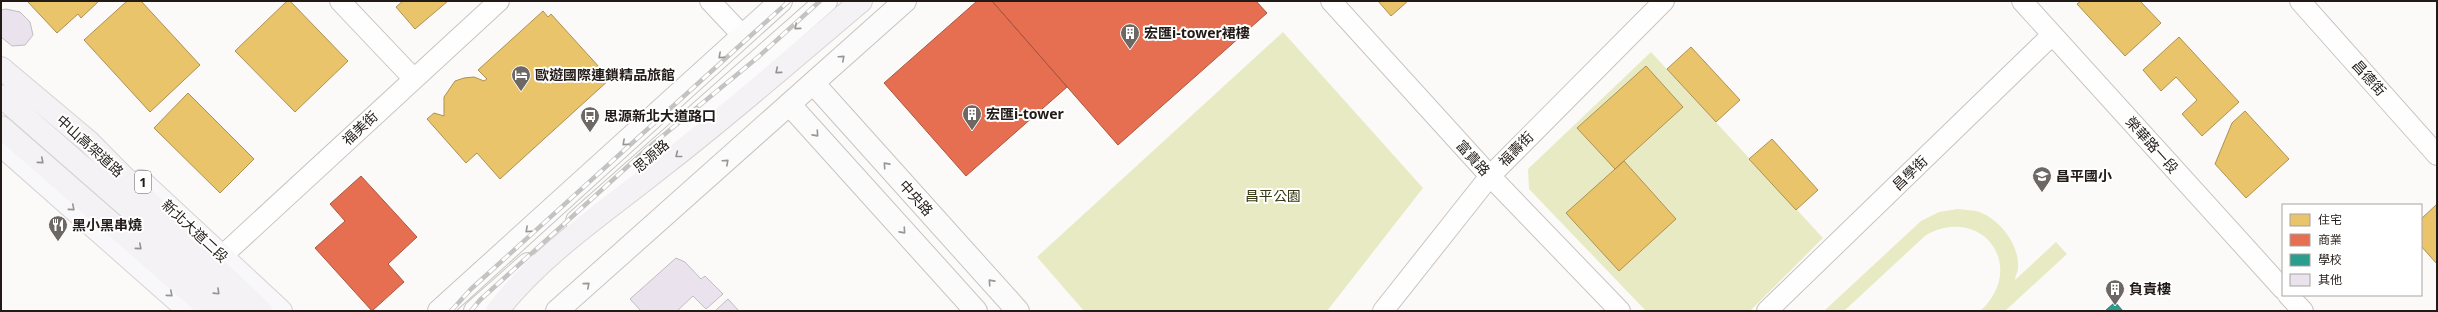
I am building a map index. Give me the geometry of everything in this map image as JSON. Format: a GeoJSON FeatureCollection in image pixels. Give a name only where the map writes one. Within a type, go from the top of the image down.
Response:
{"type":"FeatureCollection","features":[{"type":"Feature","properties":{"kind":"highway"},"geometry":{"type":"LineString","coordinates":[[496,311],[527,278],[556,251],[694,142],[861,1]]}},
{"type":"Feature","properties":{"kind":"highway","name":"中山高架道路"},"geometry":{"type":"LineString","coordinates":[[1,68],[89,142],[191,245],[261,311]]}},
{"type":"Feature","properties":{"kind":"highway"},"geometry":{"type":"LineString","coordinates":[[1,96],[128,207],[236,311]]}},
{"type":"Feature","properties":{"kind":"highway"},"geometry":{"type":"LineString","coordinates":[[1,127],[212,311]]}},
{"type":"Feature","properties":{"kind":"main road","name":"思源路"},"geometry":{"type":"LineString","coordinates":[[439,311],[781,1]]}},
{"type":"Feature","properties":{"kind":"main road","name":"思源路"},"geometry":{"type":"LineString","coordinates":[[475,311],[826,1]]}},
{"type":"Feature","properties":{"kind":"main road"},"geometry":{"type":"LineString","coordinates":[[557,311],[814,84],[905,1]]}},
{"type":"Feature","properties":{"kind":"main road","name":"新北大道二段"},"geometry":{"type":"LineString","coordinates":[[1,57],[74,118],[281,311]]}},
{"type":"Feature","properties":{"kind":"main road","name":"中央路"},"geometry":{"type":"LineString","coordinates":[[814,84],[1018,311]]}},
{"type":"Feature","properties":{"kind":"main road"},"geometry":{"type":"LineString","coordinates":[[790,105],[976,311]]}},
{"type":"Feature","properties":{"kind":"main road"},"geometry":{"type":"LineString","coordinates":[[1,145],[189,311]]}},
{"type":"Feature","properties":{"kind":"street"},"geometry":{"type":"LineString","coordinates":[[340,1],[414,79]]}},
{"type":"Feature","properties":{"kind":"street","name":"福美街"},"geometry":{"type":"LineString","coordinates":[[222,256],[499,1]]}},
{"type":"Feature","properties":{"kind":"street"},"geometry":{"type":"LineString","coordinates":[[710,1],[742,36]]}},
{"type":"Feature","properties":{"kind":"street","name":"富貴路"},"geometry":{"type":"LineString","coordinates":[[1331,1],[1490,176],[1620,311]]}},
{"type":"Feature","properties":{"kind":"street","name":"福壽街"},"geometry":{"type":"LineString","coordinates":[[1383,311],[1490,176],[1664,1]]}},
{"type":"Feature","properties":{"kind":"street","name":"榮華路一段"},"geometry":{"type":"LineString","coordinates":[[2022,1],[2282,288]]}},
{"type":"Feature","properties":{"kind":"street","name":"昌德街"},"geometry":{"type":"LineString","coordinates":[[2300,1],[2437,155]]}},
{"type":"Feature","properties":{"kind":"street","name":"昌學街"},"geometry":{"type":"LineString","coordinates":[[1767,311],[2052,35]]}},
{"type":"Feature","properties":{"kind":"street"},"geometry":{"type":"LineString","coordinates":[[2289,296],[2303,311]]}},
{"type":"Feature","properties":{"kind":"green space","name":"昌平公園"},"geometry":{"type":"Polygon","coordinates":[[[1283,32],[1423,188],[1327,311],[1084,311],[1037,257],[1283,32]]]}},
{"type":"Feature","properties":{"kind":"green space"},"geometry":{"type":"Polygon","coordinates":[[[1651,52],[1823,238],[1750,311],[1646,311],[1529,189],[1528,169],[1651,52]]]}},
{"type":"Feature","properties":{"kind":"green space"},"geometry":{"type":"Polygon","coordinates":[[[1958,209],[1976,211],[1984,214],[1999,225],[2006,233],[2018,259],[2018,270],[2015,280],[2056,242],[2067,254],[2005,311],[1980,311],[1994,294],[2000,277],[1999,260],[1992,245],[1981,234],[1965,228],[1947,228],[1926,235],[1844,311],[1824,311],[1921,221],[1939,212],[1958,209]]]}},
{"type":"Feature","properties":{"kind":"building: 住宅"},"geometry":{"type":"Polygon","coordinates":[[[27,1],[99,1],[81,18],[78,14],[57,33],[27,1]]]}},
{"type":"Feature","properties":{"kind":"building: 住宅"},"geometry":{"type":"Polygon","coordinates":[[[127,1],[141,1],[200,65],[150,112],[84,40],[127,1]]]}},
{"type":"Feature","properties":{"kind":"building: 住宅"},"geometry":{"type":"Polygon","coordinates":[[[287,1],[290,1],[348,61],[295,112],[235,51],[287,1]]]}},
{"type":"Feature","properties":{"kind":"building: 住宅"},"geometry":{"type":"Polygon","coordinates":[[[403,1],[448,1],[415,29],[396,7],[403,1]]]}},
{"type":"Feature","properties":{"kind":"building: 住宅"},"geometry":{"type":"Polygon","coordinates":[[[1378,1],[1408,1],[1391,16],[1378,1]]]}},
{"type":"Feature","properties":{"kind":"building: 住宅"},"geometry":{"type":"Polygon","coordinates":[[[2081,1],[2140,1],[2161,23],[2125,56],[2077,4],[2081,1]]]}},
{"type":"Feature","properties":{"kind":"building: 住宅","name":"歐遊國際連鎖精品旅館"},"geometry":{"type":"Polygon","coordinates":[[[543,11],[548,17],[551,14],[610,79],[500,179],[477,153],[466,163],[427,119],[434,113],[444,116],[444,97],[455,81],[474,77],[484,81],[487,79],[478,70],[543,11]]]}},
{"type":"Feature","properties":{"kind":"building: 住宅"},"geometry":{"type":"Polygon","coordinates":[[[2179,37],[2239,102],[2202,136],[2182,114],[2197,100],[2176,77],[2161,91],[2143,70],[2179,37]]]}},
{"type":"Feature","properties":{"kind":"building: 住宅"},"geometry":{"type":"Polygon","coordinates":[[[1691,47],[1740,100],[1716,122],[1667,69],[1691,47]]]}},
{"type":"Feature","properties":{"kind":"building: 住宅"},"geometry":{"type":"Polygon","coordinates":[[[1646,66],[1683,107],[1615,169],[1577,128],[1646,66]]]}},
{"type":"Feature","properties":{"kind":"building: 住宅"},"geometry":{"type":"Polygon","coordinates":[[[188,93],[254,159],[220,193],[154,128],[188,93]]]}},
{"type":"Feature","properties":{"kind":"building: 住宅"},"geometry":{"type":"Polygon","coordinates":[[[2245,111],[2289,159],[2246,198],[2215,164],[2232,123],[2245,111]]]}},
{"type":"Feature","properties":{"kind":"building: 住宅"},"geometry":{"type":"Polygon","coordinates":[[[1772,139],[1818,190],[1796,210],[1749,159],[1772,139]]]}},
{"type":"Feature","properties":{"kind":"building: 住宅"},"geometry":{"type":"Polygon","coordinates":[[[1624,161],[1676,219],[1619,271],[1566,213],[1624,161]]]}},
{"type":"Feature","properties":{"kind":"building: 住宅"},"geometry":{"type":"Polygon","coordinates":[[[2437,204],[2437,264],[2422,247],[2422,218],[2437,204]]]}},
{"type":"Feature","properties":{"kind":"building: 商業","name":"宏匯i-tower"},"geometry":{"type":"Polygon","coordinates":[[[977,1],[992,1],[1067,87],[966,176],[884,83],[977,1]]]}},
{"type":"Feature","properties":{"kind":"building: 商業","name":"宏匯i-tower裙樓"},"geometry":{"type":"Polygon","coordinates":[[[992,1],[1256,1],[1267,13],[1118,145],[992,1]]]}},
{"type":"Feature","properties":{"kind":"building: 商業"},"geometry":{"type":"Polygon","coordinates":[[[361,176],[417,237],[388,264],[404,282],[372,311],[315,248],[345,221],[330,204],[361,176]]]}},
{"type":"Feature","properties":{"kind":"building: 學校","name":"負責樓"},"geometry":{"type":"Polygon","coordinates":[[[2115,302],[2123,311],[2105,311],[2115,302]]]}},
{"type":"Feature","properties":{"kind":"building: 其他"},"geometry":{"type":"Polygon","coordinates":[[[6,9],[20,12],[30,22],[33,35],[25,45],[12,46],[1,37],[1,10],[6,9]]]}},
{"type":"Feature","properties":{"kind":"building: 其他"},"geometry":{"type":"Polygon","coordinates":[[[676,258],[685,262],[701,279],[705,276],[723,294],[706,309],[693,296],[677,311],[641,311],[630,299],[676,258]]]}},
{"type":"Feature","properties":{"kind":"building: 其他"},"geometry":{"type":"Polygon","coordinates":[[[728,299],[739,311],[715,311],[728,299]]]}},
{"type":"Feature","properties":{"kind":"railway"},"geometry":{"type":"LineString","coordinates":[[451,311],[471,289],[789,1]]}},
{"type":"Feature","properties":{"kind":"railway"},"geometry":{"type":"LineString","coordinates":[[471,311],[480,300],[648,148],[757,58],[820,1]]}},
{"type":"Feature","properties":{"kind":"place","name":"宏匯i-tower裙樓"},"geometry":{"type":"Point","coordinates":[1130,50]}},
{"type":"Feature","properties":{"kind":"place","name":"歐遊國際連鎖精品旅館"},"geometry":{"type":"Point","coordinates":[521,92]}},
{"type":"Feature","properties":{"kind":"place","name":"宏匯i-tower"},"geometry":{"type":"Point","coordinates":[972,131]}},
{"type":"Feature","properties":{"kind":"place","name":"思源新北大道路口"},"geometry":{"type":"Point","coordinates":[590,133]}},
{"type":"Feature","properties":{"kind":"place","name":"昌平國小"},"geometry":{"type":"Point","coordinates":[2042,193]}},
{"type":"Feature","properties":{"kind":"place","name":"黑小黑串燒"},"geometry":{"type":"Point","coordinates":[58,242]}},
{"type":"Feature","properties":{"kind":"place","name":"負責樓"},"geometry":{"type":"Point","coordinates":[2115,306]}}]}
